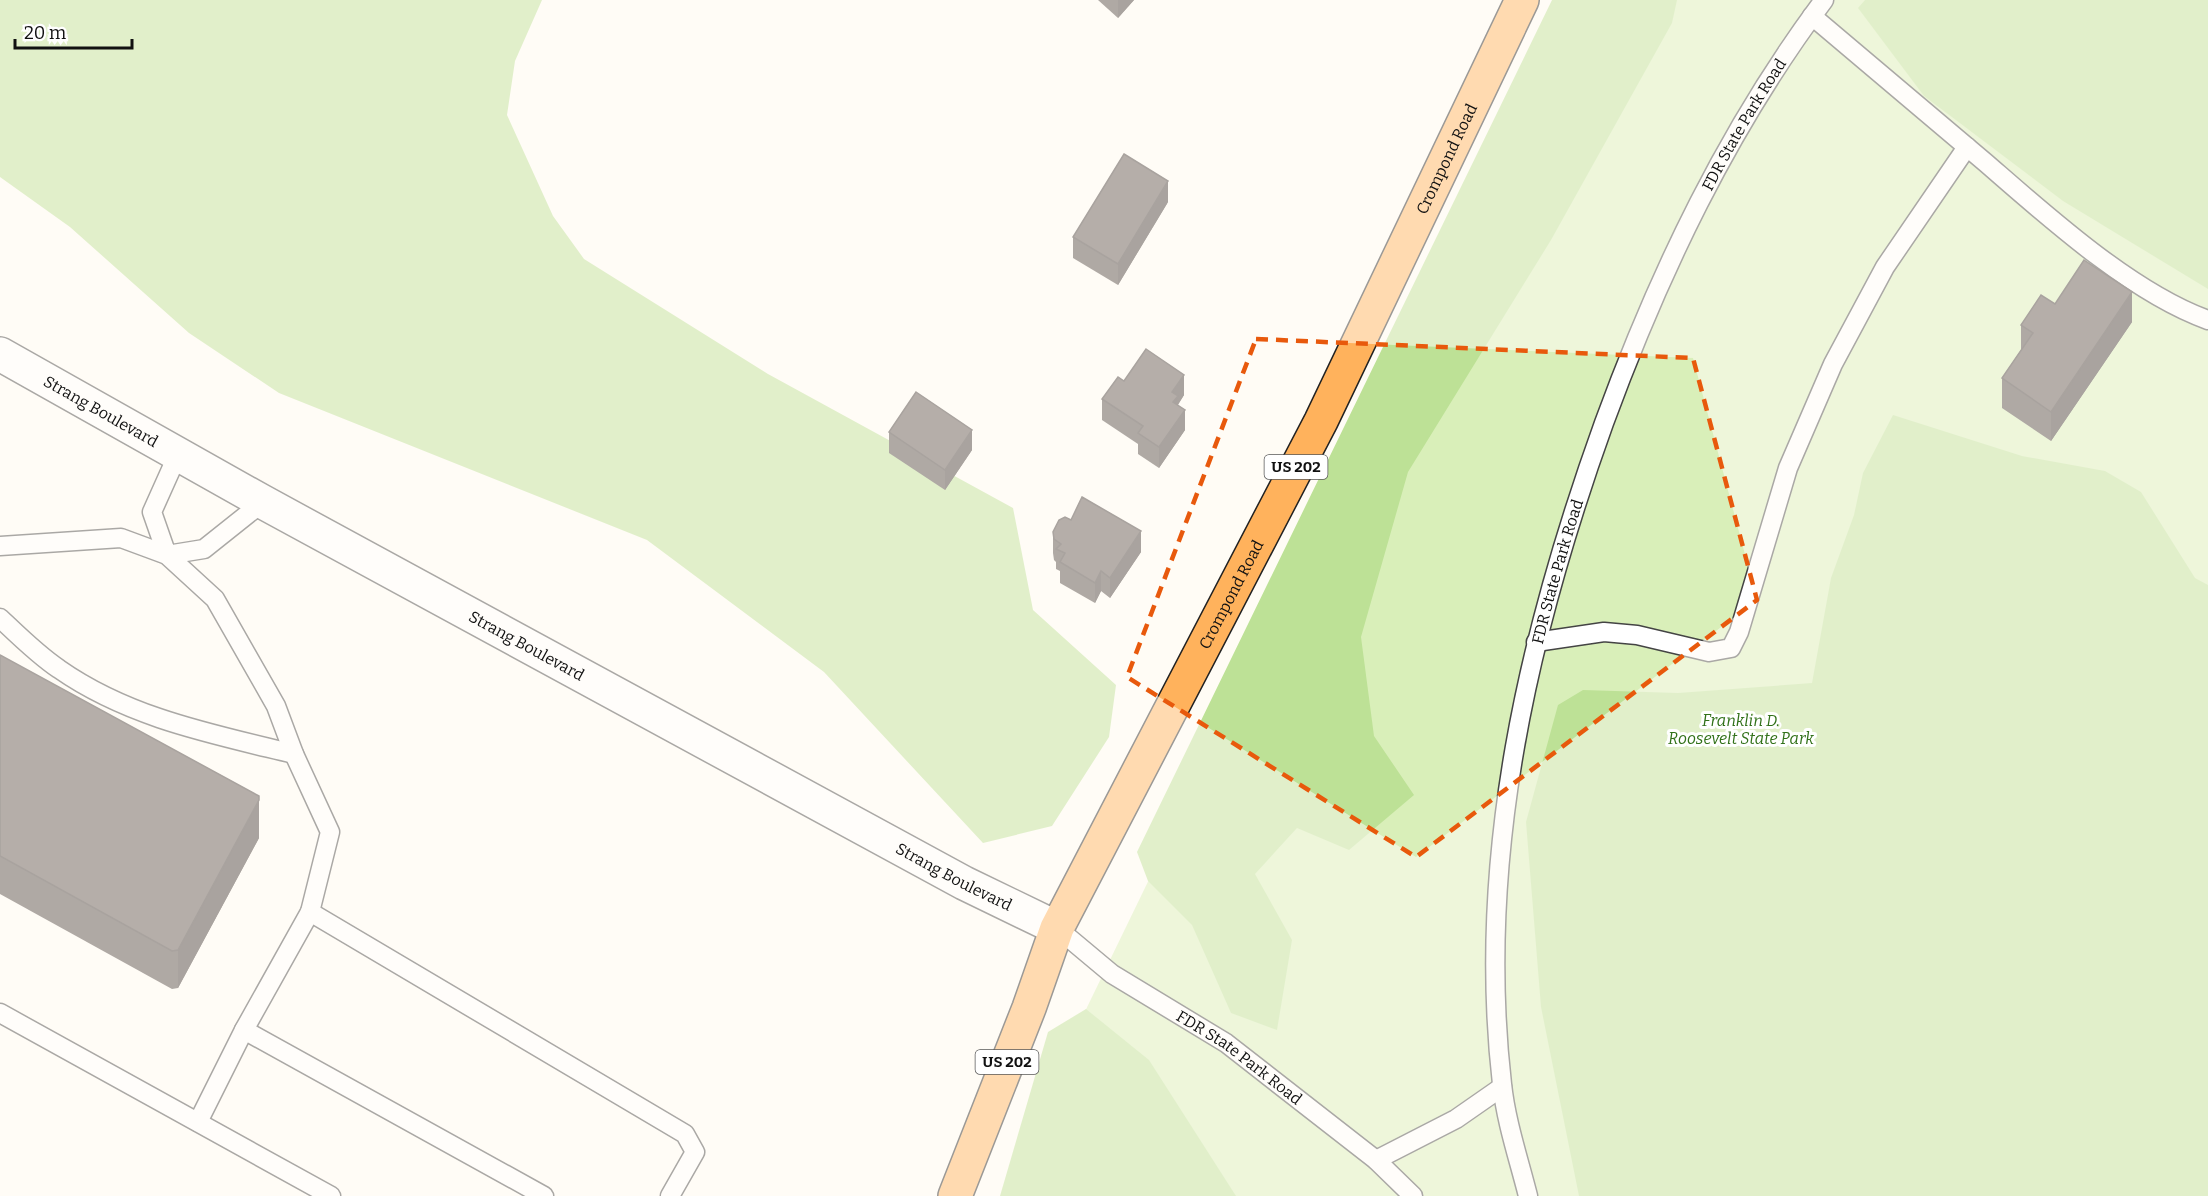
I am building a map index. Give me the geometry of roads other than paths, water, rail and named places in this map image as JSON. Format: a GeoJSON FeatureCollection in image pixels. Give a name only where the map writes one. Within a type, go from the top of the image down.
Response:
{"type":"FeatureCollection","features":[{"type":"Feature","properties":{"kind":"highway","name":"Crompond Road"},"geometry":{"type":"LineString","coordinates":[[955,1196],[1029,1008],[1057,928],[1321,421],[1522,0]]}},
{"type":"Feature","properties":{"kind":"street","name":"Strang Boulevard"},"geometry":{"type":"LineString","coordinates":[[0,354],[262,502],[964,883],[1057,928]]}},
{"type":"Feature","properties":{"kind":"lane","name":"FDR State Park Road"},"geometry":{"type":"LineString","coordinates":[[1528,1196],[1502,1087],[1495,991],[1496,896],[1509,779],[1549,588],[1580,490],[1622,374],[1664,271],[1717,168],[1788,47],[1824,0]]}},
{"type":"Feature","properties":{"kind":"lane"},"geometry":{"type":"LineString","coordinates":[[1812,16],[2044,214],[2135,282],[2184,311],[2208,320]]}},
{"type":"Feature","properties":{"kind":"lane"},"geometry":{"type":"LineString","coordinates":[[1536,642],[1604,632],[1637,635],[1709,652],[1731,648],[1739,632],[1788,468],[1833,364],[1885,267],[1967,147]]}},
{"type":"Feature","properties":{"kind":"lane"},"geometry":{"type":"LineString","coordinates":[[168,555],[152,512],[178,454]]}},
{"type":"Feature","properties":{"kind":"lane"},"geometry":{"type":"LineString","coordinates":[[168,555],[204,549],[262,502]]}},
{"type":"Feature","properties":{"kind":"lane"},"geometry":{"type":"LineString","coordinates":[[0,546],[121,538],[168,555],[215,599],[276,706],[294,754],[330,832],[310,912],[244,1030],[198,1122]]}},
{"type":"Feature","properties":{"kind":"lane"},"geometry":{"type":"LineString","coordinates":[[0,618],[58,669],[125,706],[204,732],[294,754]]}},
{"type":"Feature","properties":{"kind":"lane"},"geometry":{"type":"LineString","coordinates":[[310,912],[685,1134],[695,1152],[670,1196]]}},
{"type":"Feature","properties":{"kind":"lane","name":"FDR State Park Road"},"geometry":{"type":"LineString","coordinates":[[1057,928],[1112,974],[1226,1043],[1376,1160],[1413,1196]]}},
{"type":"Feature","properties":{"kind":"lane"},"geometry":{"type":"LineString","coordinates":[[0,1012],[331,1196]]}},
{"type":"Feature","properties":{"kind":"lane"},"geometry":{"type":"LineString","coordinates":[[244,1030],[544,1196]]}},
{"type":"Feature","properties":{"kind":"lane"},"geometry":{"type":"LineString","coordinates":[[1376,1160],[1456,1119],[1502,1087]]}},
{"type":"Feature","properties":{"kind":"park label","name":"Franklin D. Roosevelt State Park"},"geometry":{"type":"Point","coordinates":[1741,729]}}]}
